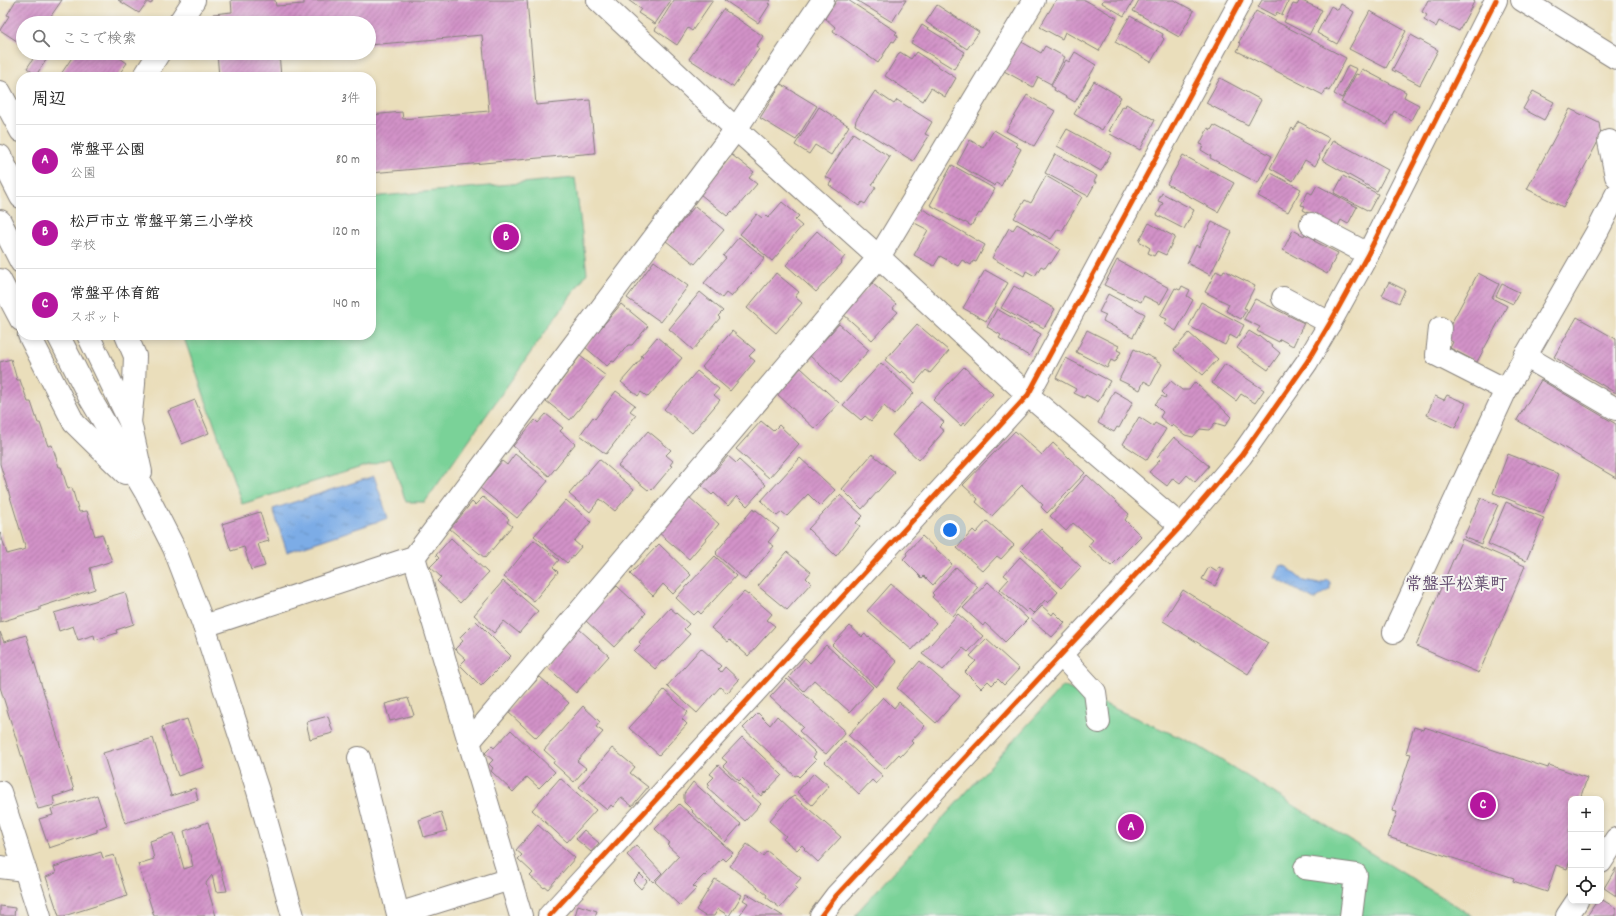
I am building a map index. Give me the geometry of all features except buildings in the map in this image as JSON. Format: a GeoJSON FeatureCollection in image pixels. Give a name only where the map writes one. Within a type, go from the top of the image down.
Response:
{"type":"FeatureCollection","features":[{"type":"Feature","properties":{"kind":"street"},"geometry":{"type":"LineString","coordinates":[[184,16],[194,0]]}},
{"type":"Feature","properties":{"kind":"street"},"geometry":{"type":"LineString","coordinates":[[204,626],[414,557],[736,129],[822,0]]}},
{"type":"Feature","properties":{"kind":"street"},"geometry":{"type":"LineString","coordinates":[[469,742],[879,257],[1034,0]]}},
{"type":"Feature","properties":{"kind":"street"},"geometry":{"type":"LineString","coordinates":[[549,916],[1028,394],[1241,0]]}},
{"type":"Feature","properties":{"kind":"street"},"geometry":{"type":"LineString","coordinates":[[822,916],[836,896],[1181,526],[1241,456],[1307,362],[1330,323],[1368,254],[1496,0]]}},
{"type":"Feature","properties":{"kind":"street"},"geometry":{"type":"LineString","coordinates":[[1522,0],[1616,58]]}},
{"type":"Feature","properties":{"kind":"street"},"geometry":{"type":"LineString","coordinates":[[607,3],[736,129],[879,257],[1028,394],[1181,526]]}},
{"type":"Feature","properties":{"kind":"street"},"geometry":{"type":"LineString","coordinates":[[147,72],[155,60]]}},
{"type":"Feature","properties":{"kind":"street"},"geometry":{"type":"LineString","coordinates":[[0,92],[16,122]]}},
{"type":"Feature","properties":{"kind":"street"},"geometry":{"type":"LineString","coordinates":[[1609,141],[1616,176]]}},
{"type":"Feature","properties":{"kind":"street"},"geometry":{"type":"LineString","coordinates":[[0,156],[16,187]]}},
{"type":"Feature","properties":{"kind":"street"},"geometry":{"type":"LineString","coordinates":[[1394,632],[1506,390],[1616,195]]}},
{"type":"Feature","properties":{"kind":"street"},"geometry":{"type":"LineString","coordinates":[[0,221],[16,252]]}},
{"type":"Feature","properties":{"kind":"street"},"geometry":{"type":"LineString","coordinates":[[1310,224],[1368,254]]}},
{"type":"Feature","properties":{"kind":"street"},"geometry":{"type":"LineString","coordinates":[[0,280],[6,307],[16,316]]}},
{"type":"Feature","properties":{"kind":"street"},"geometry":{"type":"LineString","coordinates":[[1283,298],[1330,323]]}},
{"type":"Feature","properties":{"kind":"street"},"geometry":{"type":"LineString","coordinates":[[1440,328],[1437,355],[1506,390]]}},
{"type":"Feature","properties":{"kind":"street"},"geometry":{"type":"LineString","coordinates":[[32,340],[74,423],[146,493]]}},
{"type":"Feature","properties":{"kind":"street"},"geometry":{"type":"LineString","coordinates":[[61,340],[90,398],[146,493],[174,548],[204,626],[258,791],[293,916]]}},
{"type":"Feature","properties":{"kind":"street"},"geometry":{"type":"LineString","coordinates":[[90,340],[130,422],[146,493]]}},
{"type":"Feature","properties":{"kind":"street"},"geometry":{"type":"LineString","coordinates":[[128,340],[135,356],[130,422]]}},
{"type":"Feature","properties":{"kind":"street"},"geometry":{"type":"LineString","coordinates":[[1526,356],[1616,409]]}},
{"type":"Feature","properties":{"kind":"street"},"geometry":{"type":"LineString","coordinates":[[414,557],[521,916]]}},
{"type":"Feature","properties":{"kind":"street"},"geometry":{"type":"LineString","coordinates":[[1061,655],[1095,692],[1099,722]]}},
{"type":"Feature","properties":{"kind":"street"},"geometry":{"type":"LineString","coordinates":[[359,758],[398,914],[510,879]]}},
{"type":"Feature","properties":{"kind":"street"},"geometry":{"type":"LineString","coordinates":[[0,792],[40,916]]}},
{"type":"Feature","properties":{"kind":"street"},"geometry":{"type":"LineString","coordinates":[[1604,857],[1616,838]]}},
{"type":"Feature","properties":{"kind":"street"},"geometry":{"type":"LineString","coordinates":[[0,867],[25,870]]}},
{"type":"Feature","properties":{"kind":"street"},"geometry":{"type":"LineString","coordinates":[[1305,868],[1356,875],[1352,916]]}},
{"type":"Feature","properties":{"kind":"street"},"geometry":{"type":"LineString","coordinates":[[1567,916],[1575,904]]}},
{"type":"Feature","properties":{"kind":"green space"},"geometry":{"type":"Polygon","coordinates":[[[575,178],[587,273],[425,502],[406,502],[391,458],[242,504],[185,340],[376,340],[376,197],[575,178]]]}},
{"type":"Feature","properties":{"kind":"green space"},"geometry":{"type":"Polygon","coordinates":[[[1063,686],[1195,744],[1472,916],[855,916],[1063,686]]]}},
{"type":"Feature","properties":{"kind":"water"},"geometry":{"type":"Polygon","coordinates":[[[374,476],[388,518],[287,552],[273,509],[374,476]]]}},
{"type":"Feature","properties":{"kind":"water"},"geometry":{"type":"Polygon","coordinates":[[[1281,565],[1287,567],[1303,581],[1319,584],[1328,580],[1330,582],[1330,589],[1314,600],[1275,578],[1281,565]]]}},
{"type":"Feature","properties":{"kind":"cycle path"},"geometry":{"type":"LineString","coordinates":[[549,916],[1028,395],[1241,0]]}},
{"type":"Feature","properties":{"kind":"cycle path"},"geometry":{"type":"LineString","coordinates":[[821,916],[836,896],[1181,526],[1241,456],[1307,362],[1330,323],[1368,254],[1496,0]]}},
{"type":"Feature","properties":{"kind":"place","name":"松戸市立 常盤平第三小学校"},"geometry":{"type":"Point","coordinates":[506,237]}},
{"type":"Feature","properties":{"kind":"place","name":"常盤平体育館"},"geometry":{"type":"Point","coordinates":[1483,805]}},
{"type":"Feature","properties":{"kind":"place","name":"常盤平公園"},"geometry":{"type":"Point","coordinates":[1131,827]}},
{"type":"Feature","properties":{"kind":"district","name":"常盤平松葉町"},"geometry":{"type":"Point","coordinates":[1456,586]}}]}
